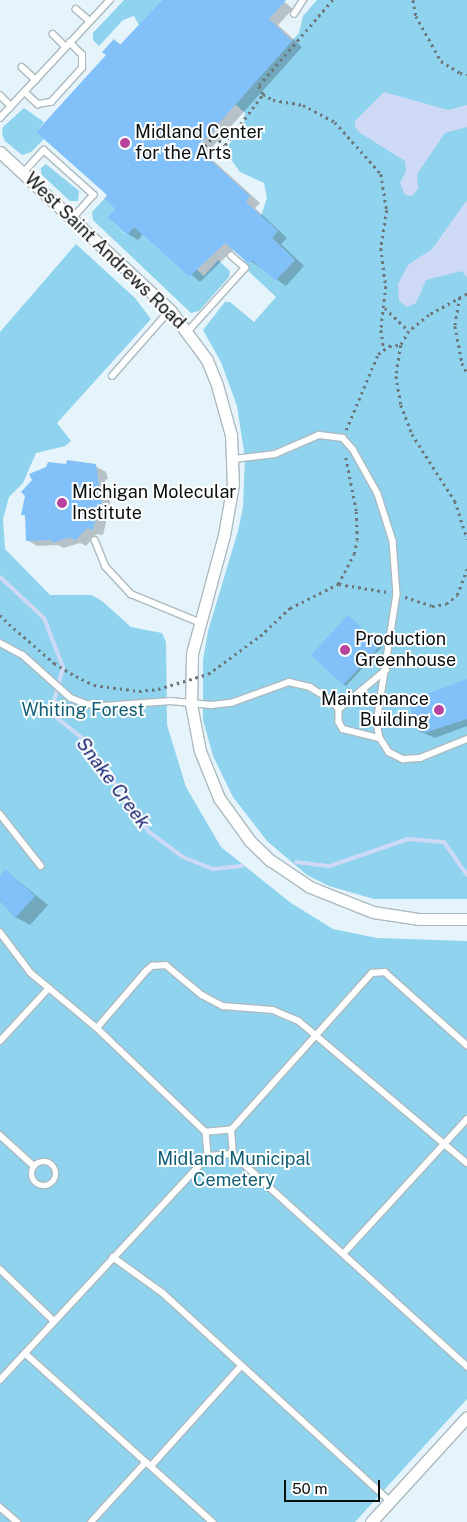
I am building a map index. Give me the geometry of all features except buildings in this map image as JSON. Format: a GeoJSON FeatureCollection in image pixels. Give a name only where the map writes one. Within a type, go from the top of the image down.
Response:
{"type":"FeatureCollection","features":[{"type":"Feature","properties":{"kind":"street","name":"West Saint Andrews Road"},"geometry":{"type":"LineString","coordinates":[[0,152],[170,310],[188,331],[207,360],[217,385],[234,459],[230,510],[192,654],[191,704],[200,751],[219,798],[232,819],[270,860],[310,887],[373,912],[418,919],[467,919]]}},
{"type":"Feature","properties":{"kind":"street"},"geometry":{"type":"LineString","coordinates":[[371,1522],[467,1417]]}},
{"type":"Feature","properties":{"kind":"lane"},"geometry":{"type":"LineString","coordinates":[[0,118],[110,0]]}},
{"type":"Feature","properties":{"kind":"lane"},"geometry":{"type":"LineString","coordinates":[[294,14],[303,0]]}},
{"type":"Feature","properties":{"kind":"lane"},"geometry":{"type":"LineString","coordinates":[[76,8],[90,21]]}},
{"type":"Feature","properties":{"kind":"lane"},"geometry":{"type":"LineString","coordinates":[[24,92],[38,104],[51,102],[82,68],[82,55],[52,34]]}},
{"type":"Feature","properties":{"kind":"lane"},"geometry":{"type":"LineString","coordinates":[[22,67],[36,80]]}},
{"type":"Feature","properties":{"kind":"lane"},"geometry":{"type":"LineString","coordinates":[[0,96],[11,106]]}},
{"type":"Feature","properties":{"kind":"lane"},"geometry":{"type":"LineString","coordinates":[[23,173],[44,150],[94,195],[73,218]]}},
{"type":"Feature","properties":{"kind":"lane"},"geometry":{"type":"LineString","coordinates":[[188,331],[245,268],[230,256]]}},
{"type":"Feature","properties":{"kind":"lane"},"geometry":{"type":"LineString","coordinates":[[112,376],[170,310]]}},
{"type":"Feature","properties":{"kind":"lane"},"geometry":{"type":"LineString","coordinates":[[234,459],[275,454],[319,435],[343,438],[354,449],[378,494],[393,541],[397,594],[377,723],[380,738],[389,752],[403,760],[420,758],[467,739]]}},
{"type":"Feature","properties":{"kind":"lane"},"geometry":{"type":"LineString","coordinates":[[95,540],[106,567],[131,594],[199,622]]}},
{"type":"Feature","properties":{"kind":"lane"},"geometry":{"type":"LineString","coordinates":[[0,643],[23,655],[71,698],[103,706],[155,701],[191,704],[230,703],[289,682],[310,686],[339,709]]}},
{"type":"Feature","properties":{"kind":"lane"},"geometry":{"type":"LineString","coordinates":[[380,738],[343,729],[338,722],[339,709],[386,670]]}},
{"type":"Feature","properties":{"kind":"lane"},"geometry":{"type":"LineString","coordinates":[[0,814],[41,866]]}},
{"type":"Feature","properties":{"kind":"lane"},"geometry":{"type":"LineString","coordinates":[[0,932],[22,963],[97,1028],[206,1132],[208,1156]]}},
{"type":"Feature","properties":{"kind":"lane"},"geometry":{"type":"LineString","coordinates":[[97,1028],[146,970],[160,964],[172,968],[202,995],[223,1006],[280,1011],[317,1033],[467,1162]]}},
{"type":"Feature","properties":{"kind":"lane"},"geometry":{"type":"LineString","coordinates":[[206,1132],[231,1130],[367,976],[379,971],[391,977],[467,1045]]}},
{"type":"Feature","properties":{"kind":"lane"},"geometry":{"type":"LineString","coordinates":[[0,1041],[49,988]]}},
{"type":"Feature","properties":{"kind":"lane"},"geometry":{"type":"LineString","coordinates":[[343,1254],[467,1119]]}},
{"type":"Feature","properties":{"kind":"lane"},"geometry":{"type":"LineString","coordinates":[[231,1130],[233,1154],[467,1366]]}},
{"type":"Feature","properties":{"kind":"lane"},"geometry":{"type":"LineString","coordinates":[[0,1135],[34,1166]]}},
{"type":"Feature","properties":{"kind":"lane"},"geometry":{"type":"LineString","coordinates":[[0,1380],[112,1257],[208,1156],[233,1154]]}},
{"type":"Feature","properties":{"kind":"lane"},"geometry":{"type":"LineString","coordinates":[[49,1163],[56,1170],[55,1180],[47,1186],[37,1184],[31,1174],[34,1166],[49,1163]]}},
{"type":"Feature","properties":{"kind":"lane"},"geometry":{"type":"LineString","coordinates":[[112,1257],[151,1283],[390,1501]]}},
{"type":"Feature","properties":{"kind":"lane"},"geometry":{"type":"LineString","coordinates":[[0,1269],[54,1321]]}},
{"type":"Feature","properties":{"kind":"lane"},"geometry":{"type":"LineString","coordinates":[[25,1353],[212,1522]]}},
{"type":"Feature","properties":{"kind":"lane"},"geometry":{"type":"LineString","coordinates":[[91,1522],[149,1464],[241,1366]]}},
{"type":"Feature","properties":{"kind":"lane"},"geometry":{"type":"LineString","coordinates":[[0,1507],[17,1522]]}},
{"type":"Feature","properties":{"kind":"path"},"geometry":{"type":"LineString","coordinates":[[333,0],[259,86],[264,94],[282,103],[318,110],[335,122],[380,174],[387,210],[381,248],[385,308],[381,330],[384,350]]}},
{"type":"Feature","properties":{"kind":"path"},"geometry":{"type":"LineString","coordinates":[[413,0],[416,16],[442,61],[460,73],[467,74]]}},
{"type":"Feature","properties":{"kind":"path"},"geometry":{"type":"LineString","coordinates":[[200,151],[214,136],[225,145],[257,106],[264,94]]}},
{"type":"Feature","properties":{"kind":"path"},"geometry":{"type":"LineString","coordinates":[[467,294],[409,331],[401,345],[396,376],[401,405],[412,434],[455,501],[467,539]]}},
{"type":"Feature","properties":{"kind":"path"},"geometry":{"type":"LineString","coordinates":[[460,297],[455,326],[462,363],[467,373]]}},
{"type":"Feature","properties":{"kind":"path"},"geometry":{"type":"LineString","coordinates":[[385,308],[409,331]]}},
{"type":"Feature","properties":{"kind":"path"},"geometry":{"type":"LineString","coordinates":[[0,615],[54,663],[94,686],[139,691],[158,689],[208,674],[260,636],[290,608],[338,584],[354,554],[357,540],[356,511],[343,438],[376,359],[384,350],[401,345]]}},
{"type":"Feature","properties":{"kind":"path"},"geometry":{"type":"LineString","coordinates":[[338,584],[397,594],[432,606],[446,604],[458,596],[467,569]]}},
{"type":"Feature","properties":{"kind":"path"},"geometry":{"type":"LineString","coordinates":[[461,587],[467,590]]}},
{"type":"Feature","properties":{"kind":"green space"},"geometry":{"type":"Polygon","coordinates":[[[124,0],[162,0],[139,25],[134,16],[123,20],[99,46],[93,40],[93,33],[124,0]]]}},
{"type":"Feature","properties":{"kind":"green space"},"geometry":{"type":"Polygon","coordinates":[[[317,0],[467,0],[467,899],[374,899],[329,886],[307,875],[267,841],[233,797],[213,756],[203,720],[203,660],[208,631],[238,531],[243,507],[245,458],[237,406],[221,362],[203,330],[225,302],[230,302],[254,322],[276,297],[241,264],[244,260],[249,264],[252,260],[275,281],[295,260],[272,238],[278,231],[261,216],[267,198],[264,183],[240,172],[228,155],[229,145],[244,123],[245,113],[235,104],[299,33],[303,16],[317,0]]]}},
{"type":"Feature","properties":{"kind":"green space"},"geometry":{"type":"Polygon","coordinates":[[[24,108],[44,122],[36,132],[44,139],[31,152],[22,155],[5,141],[2,134],[3,127],[24,108]]]}},
{"type":"Feature","properties":{"kind":"green space"},"geometry":{"type":"Polygon","coordinates":[[[46,164],[79,191],[78,201],[70,201],[41,174],[41,168],[46,164]]]}},
{"type":"Feature","properties":{"kind":"green space"},"geometry":{"type":"Polygon","coordinates":[[[104,199],[115,209],[107,217],[126,235],[134,227],[189,277],[196,269],[204,276],[218,260],[230,271],[229,277],[199,311],[191,313],[93,220],[92,212],[104,199]]]}},
{"type":"Feature","properties":{"kind":"green space","name":"Midland Municipal Cemetery"},"geometry":{"type":"Polygon","coordinates":[[[76,244],[135,298],[151,319],[57,423],[71,441],[65,446],[36,453],[23,483],[9,497],[3,519],[5,549],[50,595],[91,595],[102,601],[131,627],[162,633],[166,642],[167,725],[186,787],[221,847],[291,903],[333,929],[377,938],[467,941],[467,1399],[355,1522],[0,1522],[0,332],[76,244]]]}},
{"type":"Feature","properties":{"kind":"shaded area"},"geometry":{"type":"Polygon","coordinates":[[[384,92],[448,110],[467,105],[467,127],[445,133],[417,174],[418,189],[412,196],[405,195],[400,183],[406,171],[405,161],[360,133],[355,127],[355,121],[384,92]]]}},
{"type":"Feature","properties":{"kind":"shaded area"},"geometry":{"type":"Polygon","coordinates":[[[467,200],[467,278],[462,271],[426,280],[416,303],[407,307],[399,301],[398,284],[408,265],[432,249],[467,200]]]}},
{"type":"Feature","properties":{"kind":"waterway","name":"Snake Creek"},"geometry":{"type":"LineString","coordinates":[[0,577],[44,618],[63,667],[51,713],[81,737],[149,832],[183,857],[213,869],[242,866]]}},
{"type":"Feature","properties":{"kind":"waterway","name":"Snake Creek"},"geometry":{"type":"LineString","coordinates":[[296,862],[330,866],[408,839],[444,842],[467,875]]}},
{"type":"Feature","properties":{"kind":"place","name":"Midland Center for the Arts"},"geometry":{"type":"Point","coordinates":[125,143]}},
{"type":"Feature","properties":{"kind":"place","name":"Michigan Molecular Institute"},"geometry":{"type":"Point","coordinates":[62,503]}},
{"type":"Feature","properties":{"kind":"place","name":"Production Greenhouse"},"geometry":{"type":"Point","coordinates":[345,650]}},
{"type":"Feature","properties":{"kind":"place","name":"Maintenance Building"},"geometry":{"type":"Point","coordinates":[439,710]}},
{"type":"Feature","properties":{"kind":"park label","name":"Whiting Forest"},"geometry":{"type":"Point","coordinates":[83,710]}}]}
